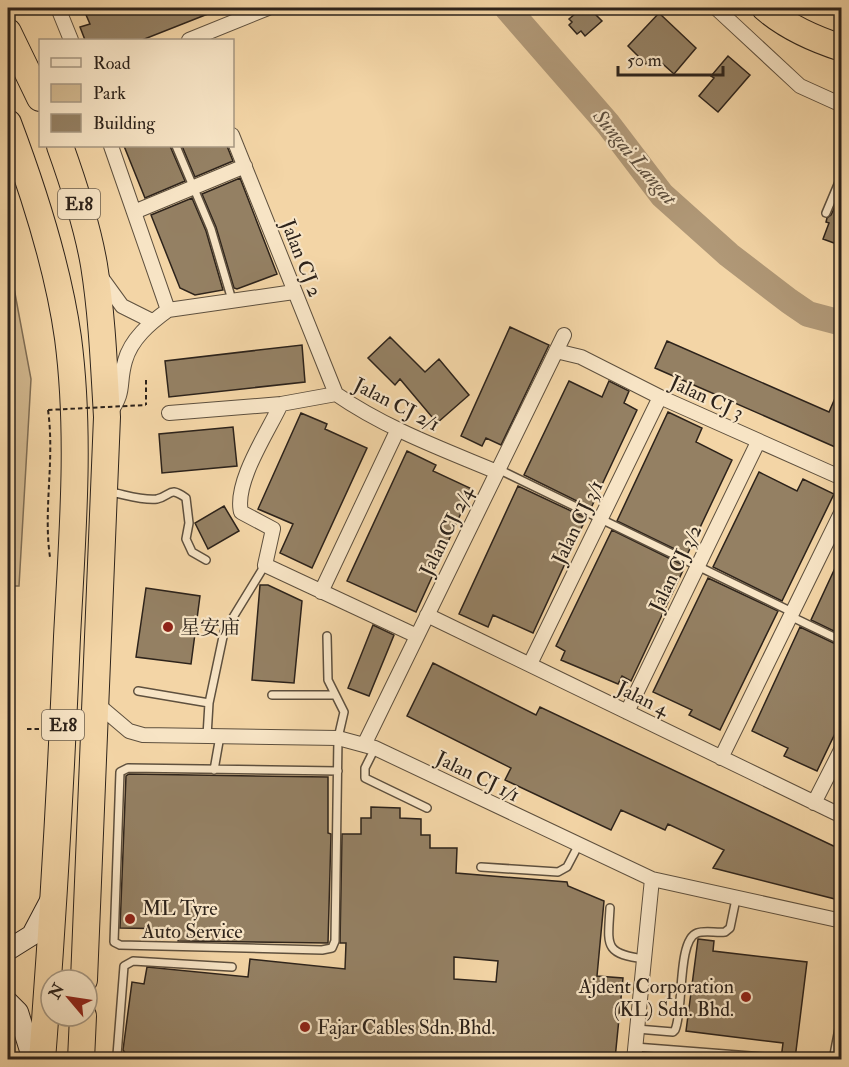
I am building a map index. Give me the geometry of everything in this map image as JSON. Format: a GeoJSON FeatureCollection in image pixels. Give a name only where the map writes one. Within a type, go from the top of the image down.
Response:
{"type":"FeatureCollection","features":[{"type":"Feature","properties":{"kind":"highway"},"geometry":{"type":"LineString","coordinates":[[765,8],[779,20],[820,42],[842,48]]}},
{"type":"Feature","properties":{"kind":"highway"},"geometry":{"type":"LineString","coordinates":[[9,30],[39,96]]}},
{"type":"Feature","properties":{"kind":"highway","name":"E18"},"geometry":{"type":"LineString","coordinates":[[8,123],[52,263],[68,337],[71,372],[74,508],[55,892],[42,1059]]}},
{"type":"Feature","properties":{"kind":"highway","name":"E18"},"geometry":{"type":"LineString","coordinates":[[60,147],[77,194],[94,265],[102,334],[107,417],[85,968]]}},
{"type":"Feature","properties":{"kind":"highway"},"geometry":{"type":"LineString","coordinates":[[81,1059],[82,1028]]}},
{"type":"Feature","properties":{"kind":"main road"},"geometry":{"type":"LineString","coordinates":[[8,950],[32,935],[55,892]]}},
{"type":"Feature","properties":{"kind":"main road"},"geometry":{"type":"LineString","coordinates":[[8,1002],[18,1012],[33,1059]]}},
{"type":"Feature","properties":{"kind":"street"},"geometry":{"type":"LineString","coordinates":[[58,8],[72,39]]}},
{"type":"Feature","properties":{"kind":"street"},"geometry":{"type":"LineString","coordinates":[[195,39],[268,8]]}},
{"type":"Feature","properties":{"kind":"street"},"geometry":{"type":"LineString","coordinates":[[716,8],[800,86],[842,105]]}},
{"type":"Feature","properties":{"kind":"street","name":"Jalan CJ 2"},"geometry":{"type":"LineString","coordinates":[[234,140],[336,394]]}},
{"type":"Feature","properties":{"kind":"street"},"geometry":{"type":"LineString","coordinates":[[111,147],[168,310]]}},
{"type":"Feature","properties":{"kind":"street"},"geometry":{"type":"LineString","coordinates":[[134,212],[245,166]]}},
{"type":"Feature","properties":{"kind":"street"},"geometry":{"type":"LineString","coordinates":[[94,265],[122,306],[152,321]]}},
{"type":"Feature","properties":{"kind":"street"},"geometry":{"type":"LineString","coordinates":[[107,417],[123,390],[125,362],[130,349],[152,321],[168,310],[294,292]]}},
{"type":"Feature","properties":{"kind":"street","name":"Jalan CJ 2/4"},"geometry":{"type":"LineString","coordinates":[[369,746],[417,636],[564,335]]}},
{"type":"Feature","properties":{"kind":"street","name":"Jalan CJ 3"},"geometry":{"type":"LineString","coordinates":[[556,351],[581,357],[660,397],[842,478]]}},
{"type":"Feature","properties":{"kind":"street","name":"Jalan CJ 2/1"},"geometry":{"type":"LineString","coordinates":[[169,413],[281,404],[336,394],[355,407],[398,429],[498,471]]}},
{"type":"Feature","properties":{"kind":"street","name":"Jalan CJ 3/1"},"geometry":{"type":"LineString","coordinates":[[530,664],[660,397]]}},
{"type":"Feature","properties":{"kind":"street"},"geometry":{"type":"LineString","coordinates":[[281,404],[243,482],[238,500],[241,512],[273,529],[265,565],[417,636]]}},
{"type":"Feature","properties":{"kind":"street"},"geometry":{"type":"LineString","coordinates":[[321,592],[398,429]]}},
{"type":"Feature","properties":{"kind":"street","name":"Jalan CJ 3/2"},"geometry":{"type":"LineString","coordinates":[[627,712],[758,442]]}},
{"type":"Feature","properties":{"kind":"street"},"geometry":{"type":"LineString","coordinates":[[721,758],[842,510]]}},
{"type":"Feature","properties":{"kind":"street","name":"Jalan 4"},"geometry":{"type":"LineString","coordinates":[[428,615],[842,816]]}},
{"type":"Feature","properties":{"kind":"street","name":"Jalan CJ 1/1"},"geometry":{"type":"LineString","coordinates":[[96,703],[129,732],[143,735],[338,738],[369,746],[652,879],[842,921]]}},
{"type":"Feature","properties":{"kind":"street"},"geometry":{"type":"LineString","coordinates":[[814,803],[842,748]]}},
{"type":"Feature","properties":{"kind":"street"},"geometry":{"type":"LineString","coordinates":[[634,1053],[652,879]]}},
{"type":"Feature","properties":{"kind":"lane"},"geometry":{"type":"LineString","coordinates":[[176,147],[211,229],[232,300]]}},
{"type":"Feature","properties":{"kind":"lane"},"geometry":{"type":"LineString","coordinates":[[826,213],[842,175]]}},
{"type":"Feature","properties":{"kind":"lane"},"geometry":{"type":"LineString","coordinates":[[498,471],[698,566],[842,641]]}},
{"type":"Feature","properties":{"kind":"lane"},"geometry":{"type":"LineString","coordinates":[[104,491],[157,499],[170,491],[186,498],[189,524],[186,539],[192,552],[206,560]]}},
{"type":"Feature","properties":{"kind":"lane"},"geometry":{"type":"LineString","coordinates":[[214,770],[209,703],[224,632],[265,565]]}},
{"type":"Feature","properties":{"kind":"lane"},"geometry":{"type":"LineString","coordinates":[[327,636],[328,680],[344,712],[338,738],[338,771],[335,941],[332,948],[322,950],[156,946],[120,945],[114,942],[120,772],[128,768],[338,771]]}},
{"type":"Feature","properties":{"kind":"lane"},"geometry":{"type":"LineString","coordinates":[[138,691],[209,703]]}},
{"type":"Feature","properties":{"kind":"lane"},"geometry":{"type":"LineString","coordinates":[[272,695],[334,695]]}},
{"type":"Feature","properties":{"kind":"lane"},"geometry":{"type":"LineString","coordinates":[[369,746],[365,778],[427,808]]}},
{"type":"Feature","properties":{"kind":"lane"},"geometry":{"type":"LineString","coordinates":[[481,867],[558,872],[567,867],[578,846]]}},
{"type":"Feature","properties":{"kind":"lane"},"geometry":{"type":"LineString","coordinates":[[637,1029],[673,1032],[675,1030],[686,947],[693,935],[700,932],[725,932],[730,928],[736,899]]}},
{"type":"Feature","properties":{"kind":"lane"},"geometry":{"type":"LineString","coordinates":[[610,908],[608,944],[612,951],[622,956],[645,959]]}},
{"type":"Feature","properties":{"kind":"lane"},"geometry":{"type":"LineString","coordinates":[[119,1059],[118,1020],[124,966],[133,961],[232,967]]}},
{"type":"Feature","properties":{"kind":"lane"},"geometry":{"type":"LineString","coordinates":[[833,1059],[842,1013]]}},
{"type":"Feature","properties":{"kind":"lane"},"geometry":{"type":"LineString","coordinates":[[634,1053],[674,1050],[764,1057]]}},
{"type":"Feature","properties":{"kind":"lane"},"geometry":{"type":"LineString","coordinates":[[673,1059],[674,1050]]}},
{"type":"Feature","properties":{"kind":"path"},"geometry":{"type":"LineString","coordinates":[[51,562],[48,540],[52,442],[48,411],[146,405],[146,380]]}},
{"type":"Feature","properties":{"kind":"path"},"geometry":{"type":"LineString","coordinates":[[27,729],[43,729]]}},
{"type":"Feature","properties":{"kind":"green space"},"geometry":{"type":"Polygon","coordinates":[[[8,256],[31,379],[19,586],[8,586],[8,256]]]}},
{"type":"Feature","properties":{"kind":"building"},"geometry":{"type":"Polygon","coordinates":[[[83,8],[223,8],[145,39],[85,39],[80,27],[90,24],[83,8]]]}},
{"type":"Feature","properties":{"kind":"building"},"geometry":{"type":"Polygon","coordinates":[[[582,8],[589,8],[602,21],[585,36],[581,31],[577,34],[569,25],[572,22],[569,19],[582,8]]]}},
{"type":"Feature","properties":{"kind":"building"},"geometry":{"type":"Polygon","coordinates":[[[659,13],[696,48],[674,74],[655,57],[647,65],[628,46],[659,13]]]}},
{"type":"Feature","properties":{"kind":"building"},"geometry":{"type":"Polygon","coordinates":[[[728,56],[750,75],[718,112],[699,96],[714,78],[711,76],[728,56]]]}},
{"type":"Feature","properties":{"kind":"building"},"geometry":{"type":"Polygon","coordinates":[[[124,147],[170,147],[185,181],[145,198],[124,147]]]}},
{"type":"Feature","properties":{"kind":"building"},"geometry":{"type":"Polygon","coordinates":[[[182,147],[227,147],[233,161],[195,177],[182,147]]]}},
{"type":"Feature","properties":{"kind":"building"},"geometry":{"type":"Polygon","coordinates":[[[240,178],[277,274],[237,289],[234,288],[216,227],[202,194],[240,178]]]}},
{"type":"Feature","properties":{"kind":"building"},"geometry":{"type":"Polygon","coordinates":[[[842,191],[842,246],[823,239],[829,223],[826,222],[827,218],[831,215],[842,191]]]}},
{"type":"Feature","properties":{"kind":"building"},"geometry":{"type":"Polygon","coordinates":[[[192,198],[206,231],[223,290],[195,295],[180,288],[151,215],[192,198]]]}},
{"type":"Feature","properties":{"kind":"building"},"geometry":{"type":"Polygon","coordinates":[[[510,327],[549,345],[501,445],[486,438],[482,446],[461,436],[510,327]]]}},
{"type":"Feature","properties":{"kind":"building"},"geometry":{"type":"Polygon","coordinates":[[[390,337],[425,372],[439,359],[469,395],[437,423],[400,379],[395,385],[368,358],[390,337]]]}},
{"type":"Feature","properties":{"kind":"building"},"geometry":{"type":"Polygon","coordinates":[[[667,341],[829,412],[842,382],[842,450],[655,368],[667,341]]]}},
{"type":"Feature","properties":{"kind":"building"},"geometry":{"type":"Polygon","coordinates":[[[302,345],[305,382],[169,397],[165,361],[302,345]]]}},
{"type":"Feature","properties":{"kind":"building"},"geometry":{"type":"Polygon","coordinates":[[[569,381],[602,397],[609,381],[629,391],[624,403],[637,410],[591,508],[524,475],[569,381]]]}},
{"type":"Feature","properties":{"kind":"building"},"geometry":{"type":"Polygon","coordinates":[[[668,412],[702,428],[696,442],[732,460],[687,555],[617,521],[668,412]]]}},
{"type":"Feature","properties":{"kind":"building"},"geometry":{"type":"Polygon","coordinates":[[[301,413],[327,424],[325,429],[367,448],[312,568],[280,553],[293,524],[258,509],[301,413]]]}},
{"type":"Feature","properties":{"kind":"building"},"geometry":{"type":"Polygon","coordinates":[[[233,427],[237,466],[162,473],[159,434],[233,427]]]}},
{"type":"Feature","properties":{"kind":"building"},"geometry":{"type":"Polygon","coordinates":[[[407,451],[436,465],[433,471],[472,489],[416,612],[347,581],[407,451]]]}},
{"type":"Feature","properties":{"kind":"building"},"geometry":{"type":"Polygon","coordinates":[[[759,472],[797,491],[803,479],[834,494],[782,601],[713,567],[759,472]]]}},
{"type":"Feature","properties":{"kind":"building"},"geometry":{"type":"Polygon","coordinates":[[[518,486],[586,518],[533,633],[493,615],[488,627],[459,614],[518,486]]]}},
{"type":"Feature","properties":{"kind":"building"},"geometry":{"type":"Polygon","coordinates":[[[224,506],[239,531],[208,549],[195,523],[224,506]]]}},
{"type":"Feature","properties":{"kind":"building"},"geometry":{"type":"Polygon","coordinates":[[[612,530],[685,566],[631,681],[622,676],[618,684],[561,660],[565,651],[556,646],[612,530]]]}},
{"type":"Feature","properties":{"kind":"building"},"geometry":{"type":"Polygon","coordinates":[[[842,553],[842,630],[840,634],[811,620],[842,553]]]}},
{"type":"Feature","properties":{"kind":"building"},"geometry":{"type":"Polygon","coordinates":[[[708,578],[778,611],[720,730],[689,715],[692,710],[653,692],[708,578]]]}},
{"type":"Feature","properties":{"kind":"building"},"geometry":{"type":"Polygon","coordinates":[[[260,585],[268,585],[302,601],[294,683],[252,680],[260,585]]]}},
{"type":"Feature","properties":{"kind":"building","name":"星安庙"},"geometry":{"type":"Polygon","coordinates":[[[146,588],[200,596],[191,664],[136,657],[146,588]]]}},
{"type":"Feature","properties":{"kind":"building"},"geometry":{"type":"Polygon","coordinates":[[[373,625],[394,635],[369,696],[348,688],[373,625]]]}},
{"type":"Feature","properties":{"kind":"building"},"geometry":{"type":"Polygon","coordinates":[[[800,627],[842,647],[842,719],[817,771],[784,756],[788,748],[752,731],[800,627]]]}},
{"type":"Feature","properties":{"kind":"building"},"geometry":{"type":"Polygon","coordinates":[[[433,663],[536,715],[540,707],[842,850],[835,899],[713,868],[724,850],[668,824],[665,830],[621,810],[611,830],[505,780],[511,768],[407,716],[433,663]]]}},
{"type":"Feature","properties":{"kind":"building"},"geometry":{"type":"Polygon","coordinates":[[[129,774],[328,777],[328,833],[331,834],[328,943],[178,941],[178,929],[120,928],[126,776],[129,774]]]}},
{"type":"Feature","properties":{"kind":"building"},"geometry":{"type":"Polygon","coordinates":[[[371,807],[400,808],[400,818],[421,819],[421,835],[430,835],[430,848],[457,848],[456,873],[567,882],[568,886],[604,901],[597,976],[623,978],[615,1059],[130,1059],[123,1050],[132,982],[144,984],[147,967],[248,977],[250,959],[345,969],[346,943],[340,943],[342,834],[361,834],[361,818],[371,818],[371,807]],[[454,957],[454,979],[496,982],[498,961],[454,957]]]}},
{"type":"Feature","properties":{"kind":"building","name":"Ajdent Corporation (KL) Sdn. Bhd."},"geometry":{"type":"Polygon","coordinates":[[[698,939],[714,941],[713,951],[807,962],[795,1059],[781,1059],[783,1043],[686,1031],[698,939]]]}},
{"type":"Feature","properties":{"kind":"waterway","name":"Sungai Langat"},"geometry":{"type":"LineString","coordinates":[[507,8],[608,124],[662,195],[729,255],[789,301],[808,314],[842,323]]}},
{"type":"Feature","properties":{"kind":"place","name":"星安庙"},"geometry":{"type":"Point","coordinates":[168,627]}},
{"type":"Feature","properties":{"kind":"place","name":"ML Tyre Auto Service"},"geometry":{"type":"Point","coordinates":[130,919]}},
{"type":"Feature","properties":{"kind":"place","name":"Ajdent Corporation (KL) Sdn. Bhd."},"geometry":{"type":"Point","coordinates":[746,997]}},
{"type":"Feature","properties":{"kind":"place","name":"Fajar Cables Sdn. Bhd."},"geometry":{"type":"Point","coordinates":[305,1027]}}]}
